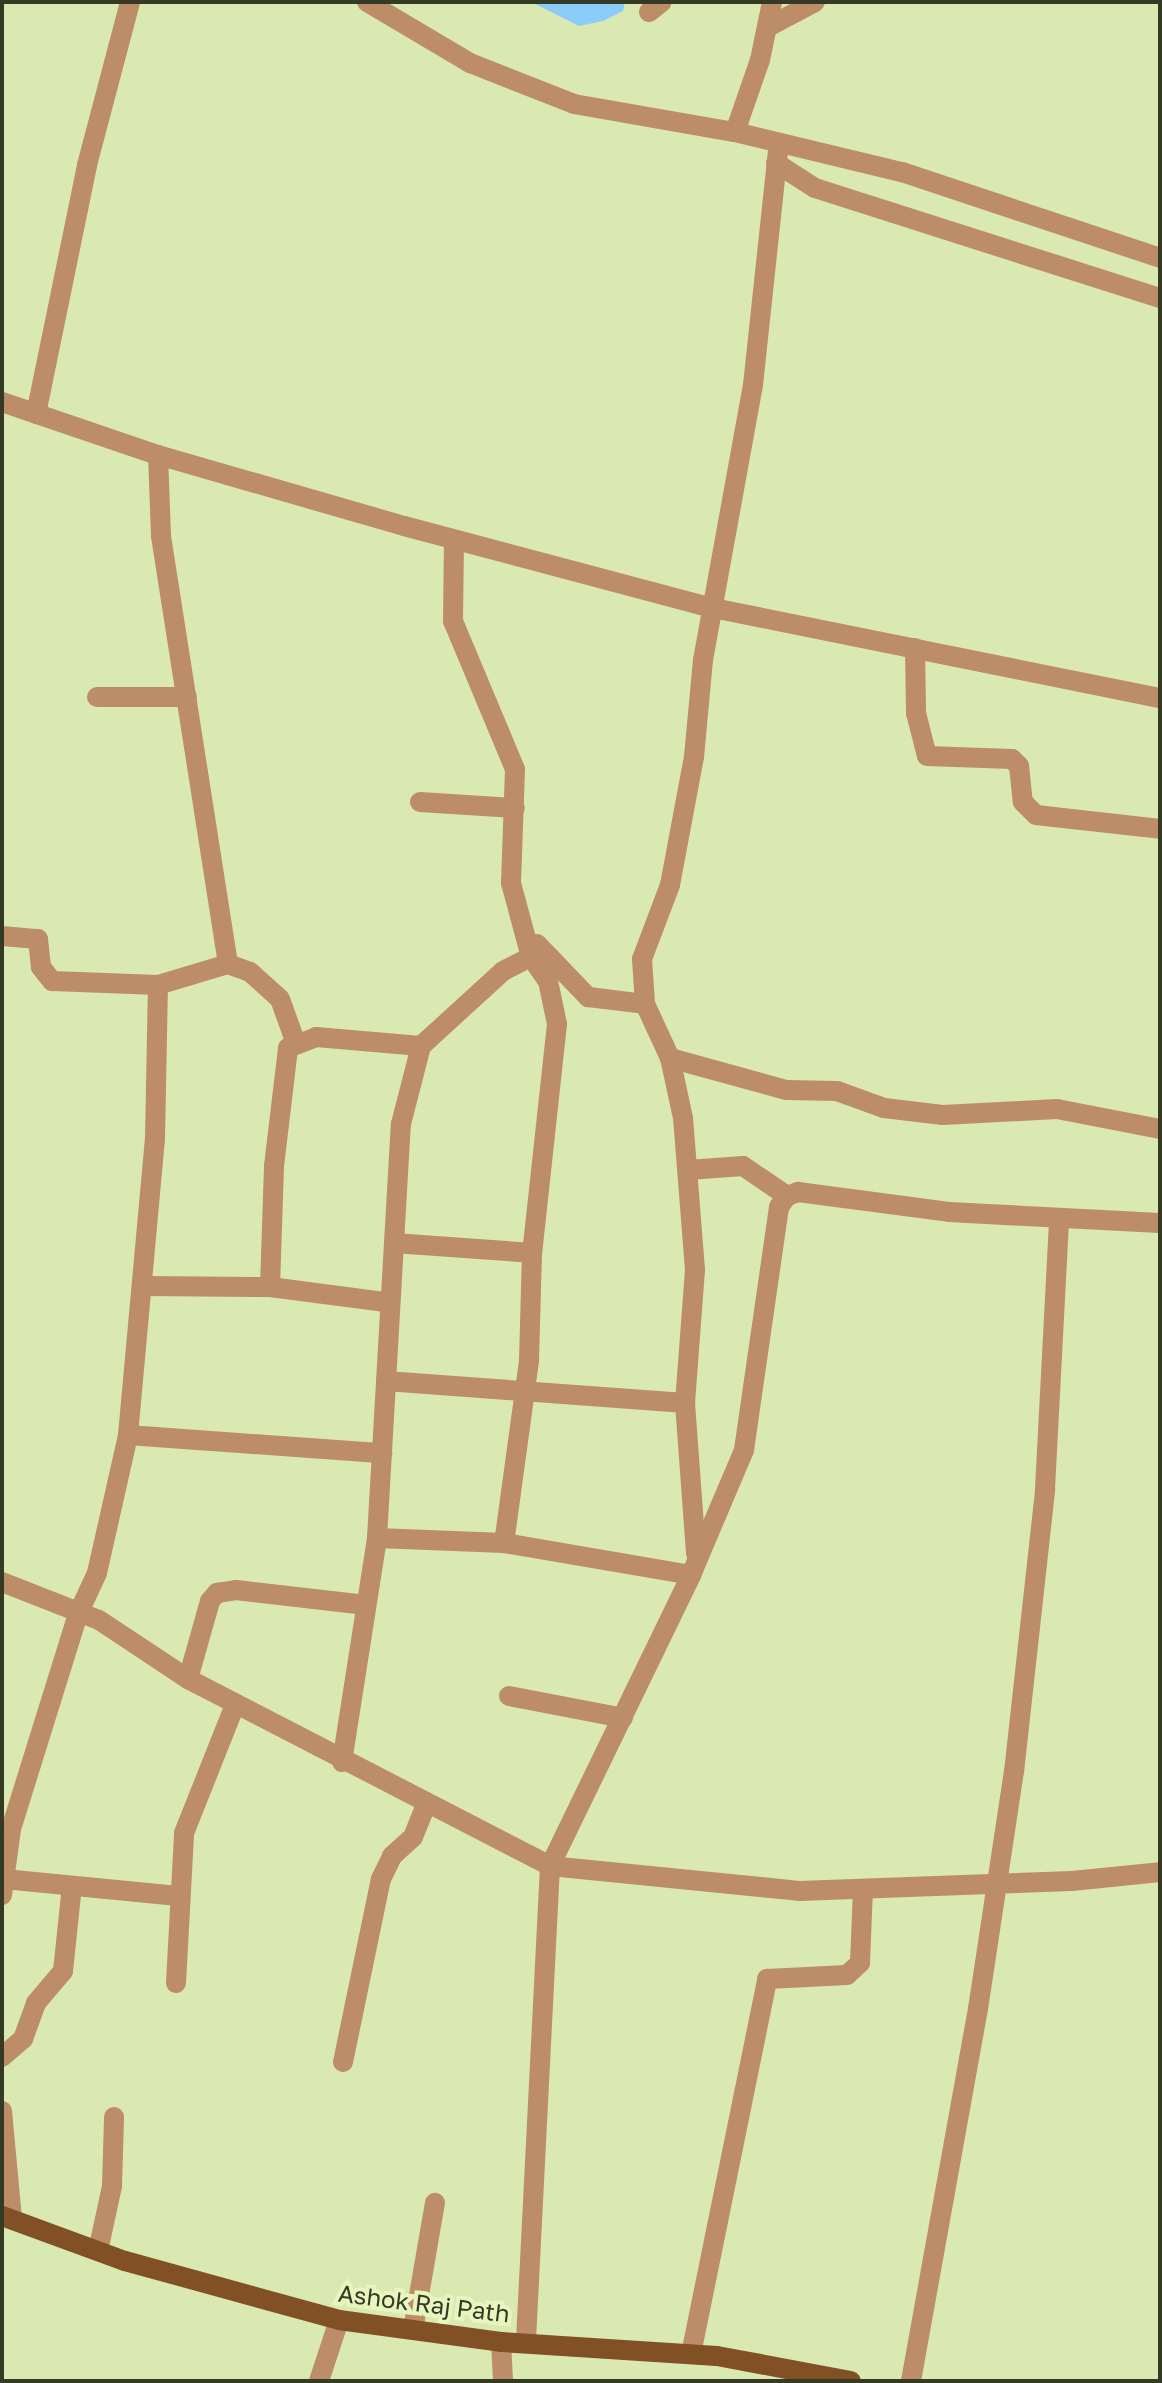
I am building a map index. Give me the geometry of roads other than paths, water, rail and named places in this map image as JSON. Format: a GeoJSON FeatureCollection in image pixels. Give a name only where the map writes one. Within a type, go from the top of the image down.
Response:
{"type":"FeatureCollection","features":[{"type":"Feature","properties":{"kind":"main road","name":"Ashok Raj Path"},"geometry":{"type":"LineString","coordinates":[[7,2218],[242,2297],[339,2320],[501,2342],[526,2340],[691,2354],[851,2381]]}},
{"type":"Feature","properties":{"kind":"street"},"geometry":{"type":"LineString","coordinates":[[36,414],[87,165],[130,2]]}},
{"type":"Feature","properties":{"kind":"street"},"geometry":{"type":"LineString","coordinates":[[367,2],[470,63],[525,88],[603,111],[735,132],[778,153],[902,172],[1160,258]]}},
{"type":"Feature","properties":{"kind":"street"},"geometry":{"type":"LineString","coordinates":[[735,132],[768,27],[772,2]]}},
{"type":"Feature","properties":{"kind":"street"},"geometry":{"type":"LineString","coordinates":[[768,27],[815,2]]}},
{"type":"Feature","properties":{"kind":"street"},"geometry":{"type":"LineString","coordinates":[[778,153],[815,188],[1160,298]]}},
{"type":"Feature","properties":{"kind":"street"},"geometry":{"type":"LineString","coordinates":[[696,1554],[685,1403],[695,1270],[688,1170],[670,1058],[645,1004],[642,959],[670,885],[694,757],[700,679],[740,477],[778,153]]}},
{"type":"Feature","properties":{"kind":"street"},"geometry":{"type":"LineString","coordinates":[[2,402],[158,455],[454,540],[713,608],[1160,698]]}},
{"type":"Feature","properties":{"kind":"street"},"geometry":{"type":"LineString","coordinates":[[158,455],[161,536],[228,964]]}},
{"type":"Feature","properties":{"kind":"street"},"geometry":{"type":"LineString","coordinates":[[454,540],[453,621],[509,752],[515,808],[511,883],[531,957],[548,981],[557,1024],[532,1253],[529,1361],[521,1395],[504,1543]]}},
{"type":"Feature","properties":{"kind":"street"},"geometry":{"type":"LineString","coordinates":[[915,648],[916,713],[927,756],[1012,759],[1019,766],[1023,802],[1036,815],[1160,829]]}},
{"type":"Feature","properties":{"kind":"street"},"geometry":{"type":"LineString","coordinates":[[97,697],[187,697]]}},
{"type":"Feature","properties":{"kind":"street"},"geometry":{"type":"LineString","coordinates":[[420,802],[515,808]]}},
{"type":"Feature","properties":{"kind":"street"},"geometry":{"type":"LineString","coordinates":[[522,930],[588,997],[645,1004]]}},
{"type":"Feature","properties":{"kind":"street"},"geometry":{"type":"LineString","coordinates":[[2,936],[38,939],[41,967],[52,981],[158,985],[228,964],[263,981],[280,999],[295,1041]]}},
{"type":"Feature","properties":{"kind":"street"},"geometry":{"type":"LineString","coordinates":[[342,1762],[377,1538],[386,1381],[386,1302],[394,1243],[401,1124],[421,1046],[503,971],[531,957]]}},
{"type":"Feature","properties":{"kind":"street"},"geometry":{"type":"LineString","coordinates":[[158,985],[155,1139],[128,1435],[97,1573],[78,1614],[10,1808],[3,1887],[72,1886],[178,1896]]}},
{"type":"Feature","properties":{"kind":"street"},"geometry":{"type":"LineString","coordinates":[[270,1287],[284,1057],[295,1041],[316,1037],[421,1046]]}},
{"type":"Feature","properties":{"kind":"street"},"geometry":{"type":"LineString","coordinates":[[670,1058],[786,1090],[837,1091],[884,1108],[943,1115],[1057,1109],[1160,1129]]}},
{"type":"Feature","properties":{"kind":"street"},"geometry":{"type":"LineString","coordinates":[[688,1170],[743,1166],[787,1196],[822,1193],[949,1212],[1160,1223]]}},
{"type":"Feature","properties":{"kind":"street"},"geometry":{"type":"LineString","coordinates":[[526,2340],[550,1866],[691,1575],[696,1554],[744,1450],[775,1223],[787,1196]]}},
{"type":"Feature","properties":{"kind":"street"},"geometry":{"type":"LineString","coordinates":[[911,2381],[998,1882],[1045,1489],[1059,1218]]}},
{"type":"Feature","properties":{"kind":"street"},"geometry":{"type":"LineString","coordinates":[[394,1243],[532,1253]]}},
{"type":"Feature","properties":{"kind":"street"},"geometry":{"type":"LineString","coordinates":[[144,1286],[270,1287],[386,1302]]}},
{"type":"Feature","properties":{"kind":"street"},"geometry":{"type":"LineString","coordinates":[[386,1381],[521,1395],[685,1403]]}},
{"type":"Feature","properties":{"kind":"street"},"geometry":{"type":"LineString","coordinates":[[128,1435],[382,1453]]}},
{"type":"Feature","properties":{"kind":"street"},"geometry":{"type":"LineString","coordinates":[[377,1538],[504,1543],[691,1575]]}},
{"type":"Feature","properties":{"kind":"street"},"geometry":{"type":"LineString","coordinates":[[2,1582],[99,1620],[188,1679],[235,1705],[550,1866],[777,1889],[863,1889],[1160,1872]]}},
{"type":"Feature","properties":{"kind":"street"},"geometry":{"type":"LineString","coordinates":[[188,1679],[210,1601],[217,1593],[236,1590],[366,1605]]}},
{"type":"Feature","properties":{"kind":"street"},"geometry":{"type":"LineString","coordinates":[[509,1696],[623,1718]]}},
{"type":"Feature","properties":{"kind":"street"},"geometry":{"type":"LineString","coordinates":[[176,1983],[178,1896],[184,1833],[235,1705]]}},
{"type":"Feature","properties":{"kind":"street"},"geometry":{"type":"LineString","coordinates":[[343,2062],[381,1879],[392,1856],[413,1837],[426,1804]]}},
{"type":"Feature","properties":{"kind":"street"},"geometry":{"type":"LineString","coordinates":[[2,2057],[23,2039],[36,2003],[63,1971],[72,1886]]}},
{"type":"Feature","properties":{"kind":"street"},"geometry":{"type":"LineString","coordinates":[[691,2354],[767,1979],[847,1975],[860,1963],[863,1889]]}},
{"type":"Feature","properties":{"kind":"street"},"geometry":{"type":"LineString","coordinates":[[2,2111],[7,2218]]}},
{"type":"Feature","properties":{"kind":"street"},"geometry":{"type":"LineString","coordinates":[[98,2251],[112,2186],[114,2117]]}},
{"type":"Feature","properties":{"kind":"street"},"geometry":{"type":"LineString","coordinates":[[413,2330],[435,2203]]}},
{"type":"Feature","properties":{"kind":"street"},"geometry":{"type":"LineString","coordinates":[[319,2381],[339,2320]]}},
{"type":"Feature","properties":{"kind":"street"},"geometry":{"type":"LineString","coordinates":[[501,2342],[503,2381]]}},
{"type":"Feature","properties":{"kind":"water"},"geometry":{"type":"Polygon","coordinates":[[[531,2],[625,2],[623,11],[603,21],[579,26],[531,2]]]}}]}
